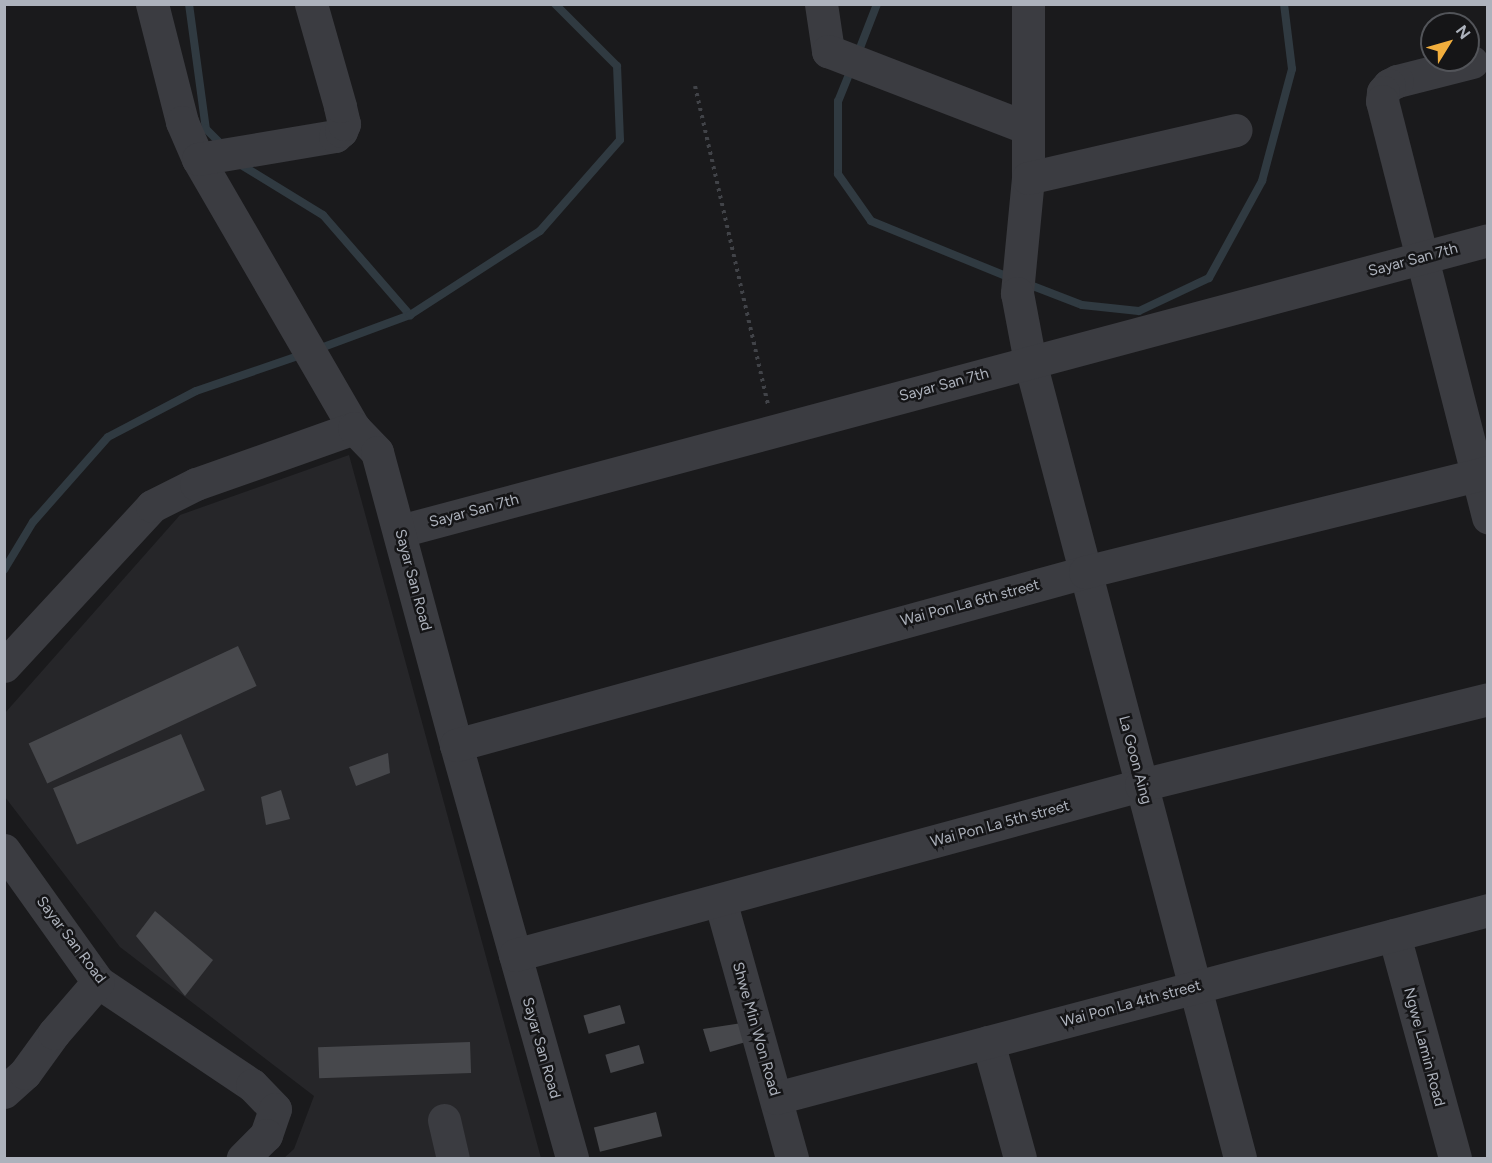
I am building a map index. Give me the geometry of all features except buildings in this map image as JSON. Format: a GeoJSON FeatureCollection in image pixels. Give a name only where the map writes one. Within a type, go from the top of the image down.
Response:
{"type":"FeatureCollection","features":[{"type":"Feature","properties":{"kind":"street","name":"Sayar San Road"},"geometry":{"type":"LineString","coordinates":[[152,4],[182,122],[198,159],[354,428],[377,452],[456,745],[572,1158]]}},
{"type":"Feature","properties":{"kind":"street"},"geometry":{"type":"LineString","coordinates":[[198,159],[334,135],[341,131],[344,124],[340,106],[311,4]]}},
{"type":"Feature","properties":{"kind":"street"},"geometry":{"type":"LineString","coordinates":[[821,4],[828,51],[1028,128]]}},
{"type":"Feature","properties":{"kind":"street","name":"La Goon Aing"},"geometry":{"type":"LineString","coordinates":[[1028,4],[1028,178],[1017,293],[1030,362],[1240,1158]]}},
{"type":"Feature","properties":{"kind":"street"},"geometry":{"type":"LineString","coordinates":[[1433,72],[1389,85],[1383,92],[1382,101],[1420,258],[1482,474],[1488,518]]}},
{"type":"Feature","properties":{"kind":"street"},"geometry":{"type":"LineString","coordinates":[[1028,178],[1236,130]]}},
{"type":"Feature","properties":{"kind":"street","name":"Sayar San 7th"},"geometry":{"type":"LineString","coordinates":[[400,531],[1488,240]]}},
{"type":"Feature","properties":{"kind":"street"},"geometry":{"type":"LineString","coordinates":[[4,666],[152,506],[196,484],[354,428]]}},
{"type":"Feature","properties":{"kind":"street","name":"Wai Pon La 6th street"},"geometry":{"type":"LineString","coordinates":[[456,745],[1085,572],[1482,474]]}},
{"type":"Feature","properties":{"kind":"street","name":"Wai Pon La 5th street"},"geometry":{"type":"LineString","coordinates":[[515,955],[1141,785],[1488,699]]}},
{"type":"Feature","properties":{"kind":"street","name":"Sayar San Road"},"geometry":{"type":"LineString","coordinates":[[6,854],[98,982],[252,1085],[274,1109],[266,1135],[243,1158]]}},
{"type":"Feature","properties":{"kind":"street","name":"Shwe Min Won Road"},"geometry":{"type":"LineString","coordinates":[[720,900],[792,1158]]}},
{"type":"Feature","properties":{"kind":"street","name":"Wai Pon La 4th street"},"geometry":{"type":"LineString","coordinates":[[776,1098],[1488,910]]}},
{"type":"Feature","properties":{"kind":"street","name":"Ngwe Lamin Road"},"geometry":{"type":"LineString","coordinates":[[1394,935],[1455,1158]]}},
{"type":"Feature","properties":{"kind":"street"},"geometry":{"type":"LineString","coordinates":[[4,1092],[25,1073],[54,1033],[98,982]]}},
{"type":"Feature","properties":{"kind":"street"},"geometry":{"type":"LineString","coordinates":[[988,1042],[1020,1158]]}},
{"type":"Feature","properties":{"kind":"street"},"geometry":{"type":"LineString","coordinates":[[444,1120],[453,1158]]}},
{"type":"Feature","properties":{"kind":"path"},"geometry":{"type":"LineString","coordinates":[[695,86],[774,431]]}},
{"type":"Feature","properties":{"kind":"shaded area"},"geometry":{"type":"Polygon","coordinates":[[[349,455],[541,1158],[284,1158],[294,1149],[314,1096],[120,947],[5,797],[5,713],[180,515],[349,455]]]}},
{"type":"Feature","properties":{"kind":"waterway"},"geometry":{"type":"LineString","coordinates":[[189,4],[206,129],[222,145]]}},
{"type":"Feature","properties":{"kind":"waterway"},"geometry":{"type":"LineString","coordinates":[[318,349],[410,315],[540,231],[620,140],[617,66],[555,4]]}},
{"type":"Feature","properties":{"kind":"waterway"},"geometry":{"type":"LineString","coordinates":[[858,53],[877,4]]}},
{"type":"Feature","properties":{"kind":"waterway"},"geometry":{"type":"LineString","coordinates":[[1025,283],[1082,305],[1139,311],[1209,278],[1262,181],[1292,69],[1284,4]]}},
{"type":"Feature","properties":{"kind":"waterway"},"geometry":{"type":"LineString","coordinates":[[852,67],[838,101],[838,174],[871,221],[1011,278]]}},
{"type":"Feature","properties":{"kind":"waterway"},"geometry":{"type":"LineString","coordinates":[[238,163],[323,215],[410,315]]}},
{"type":"Feature","properties":{"kind":"waterway"},"geometry":{"type":"LineString","coordinates":[[4,570],[33,522],[108,437],[196,391],[304,354]]}}]}
